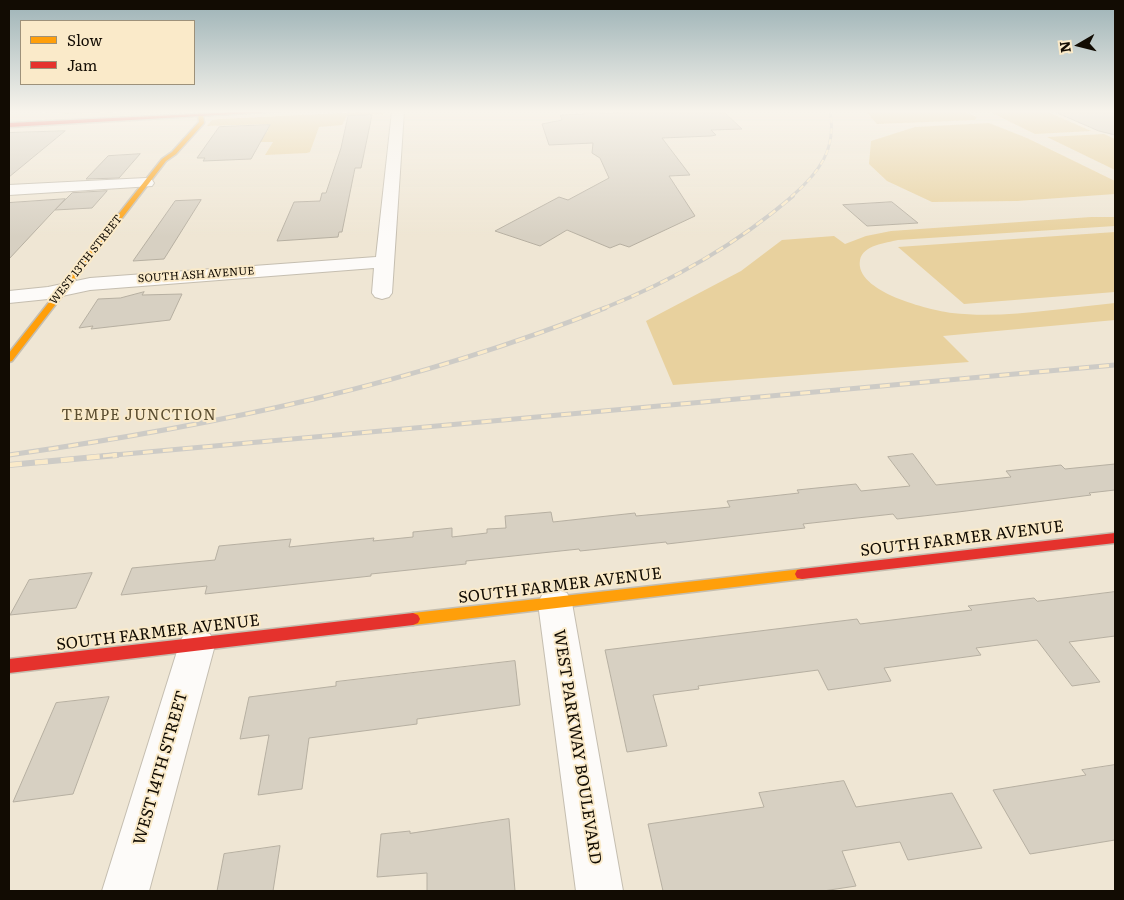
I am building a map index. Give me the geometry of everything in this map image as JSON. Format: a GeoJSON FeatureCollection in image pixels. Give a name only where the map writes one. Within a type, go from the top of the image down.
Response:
{"type":"FeatureCollection","features":[{"type":"Feature","properties":{"kind":"street","name":"WEST 13TH STREET"},"geometry":{"type":"LineString","coordinates":[[9,359],[64,290],[168,153]]}},
{"type":"Feature","properties":{"kind":"street"},"geometry":{"type":"LineString","coordinates":[[382,293],[394,153]]}},
{"type":"Feature","properties":{"kind":"street"},"geometry":{"type":"LineString","coordinates":[[9,190],[146,183]]}},
{"type":"Feature","properties":{"kind":"street","name":"SOUTH ASH AVENUE"},"geometry":{"type":"LineString","coordinates":[[9,296],[64,290],[90,284],[134,280],[384,262]]}},
{"type":"Feature","properties":{"kind":"street","name":"SOUTH FARMER AVENUE"},"geometry":{"type":"LineString","coordinates":[[9,666],[196,646],[1115,538]]}},
{"type":"Feature","properties":{"kind":"street","name":"WEST PARKWAY BOULEVARD"},"geometry":{"type":"LineString","coordinates":[[554,603],[600,891]]}},
{"type":"Feature","properties":{"kind":"street","name":"WEST 14TH STREET"},"geometry":{"type":"LineString","coordinates":[[125,891],[196,646]]}},
{"type":"Feature","properties":{"kind":"shaded area"},"geometry":{"type":"Polygon","coordinates":[[[266,153],[307,153],[265,155],[266,153]]]}},
{"type":"Feature","properties":{"kind":"shaded area"},"geometry":{"type":"Polygon","coordinates":[[[870,153],[1058,153],[1115,181],[1115,194],[1017,201],[932,202],[887,181],[869,164],[870,153]]]}},
{"type":"Feature","properties":{"kind":"shaded area"},"geometry":{"type":"Polygon","coordinates":[[[1080,153],[1115,153],[1115,170],[1080,153]]]}},
{"type":"Feature","properties":{"kind":"shaded area"},"geometry":{"type":"Polygon","coordinates":[[[1115,217],[1115,226],[898,240],[870,248],[862,255],[860,260],[861,271],[869,281],[881,290],[912,303],[941,311],[992,315],[1115,303],[1115,320],[943,336],[969,362],[673,385],[646,321],[741,271],[782,240],[834,236],[845,244],[866,236],[891,231],[1115,217]]]}},
{"type":"Feature","properties":{"kind":"shaded area"},"geometry":{"type":"Polygon","coordinates":[[[1115,232],[1115,292],[964,304],[898,247],[1115,232]]]}},
{"type":"Feature","properties":{"kind":"building"},"geometry":{"type":"Polygon","coordinates":[[[9,153],[38,153],[9,177],[9,153]]]}},
{"type":"Feature","properties":{"kind":"building"},"geometry":{"type":"Polygon","coordinates":[[[201,153],[254,153],[251,159],[203,161],[205,158],[197,158],[201,153]]]}},
{"type":"Feature","properties":{"kind":"building"},"geometry":{"type":"Polygon","coordinates":[[[339,153],[364,153],[361,168],[355,168],[342,232],[339,232],[338,237],[277,241],[294,202],[320,201],[322,193],[326,193],[339,153]]]}},
{"type":"Feature","properties":{"kind":"building"},"geometry":{"type":"Polygon","coordinates":[[[592,153],[673,153],[690,175],[669,176],[695,216],[629,247],[620,244],[610,248],[567,230],[540,246],[495,231],[559,197],[568,200],[609,178],[600,158],[592,153]]]}},
{"type":"Feature","properties":{"kind":"building"},"geometry":{"type":"Polygon","coordinates":[[[140,154],[119,178],[86,179],[108,156],[140,154]]]}},
{"type":"Feature","properties":{"kind":"building"},"geometry":{"type":"Polygon","coordinates":[[[107,191],[92,208],[55,210],[72,193],[107,191]]]}},
{"type":"Feature","properties":{"kind":"building"},"geometry":{"type":"Polygon","coordinates":[[[65,199],[9,259],[9,203],[65,199]]]}},
{"type":"Feature","properties":{"kind":"building"},"geometry":{"type":"Polygon","coordinates":[[[201,200],[164,259],[133,261],[175,201],[201,200]]]}},
{"type":"Feature","properties":{"kind":"building"},"geometry":{"type":"Polygon","coordinates":[[[892,202],[918,223],[867,226],[843,205],[892,202]]]}},
{"type":"Feature","properties":{"kind":"building"},"geometry":{"type":"Polygon","coordinates":[[[144,292],[142,295],[182,294],[170,320],[91,329],[93,326],[79,328],[98,299],[120,298],[144,292]]]}},
{"type":"Feature","properties":{"kind":"building"},"geometry":{"type":"Polygon","coordinates":[[[913,454],[936,485],[1011,477],[1006,471],[1061,465],[1065,469],[1115,464],[1115,490],[1089,493],[1091,495],[897,519],[893,514],[803,524],[805,528],[667,544],[666,542],[580,551],[579,549],[466,561],[466,564],[205,594],[207,586],[121,595],[132,568],[215,560],[219,546],[291,539],[289,547],[374,538],[373,541],[413,537],[413,532],[452,528],[452,537],[487,533],[487,529],[506,528],[505,516],[551,512],[553,522],[635,513],[636,516],[730,507],[727,501],[799,493],[797,490],[856,484],[861,491],[910,486],[888,457],[913,454]]]}},
{"type":"Feature","properties":{"kind":"building"},"geometry":{"type":"Polygon","coordinates":[[[92,573],[76,608],[10,615],[29,580],[92,573]]]}},
{"type":"Feature","properties":{"kind":"building"},"geometry":{"type":"Polygon","coordinates":[[[1115,592],[1115,636],[1069,642],[1100,682],[1072,686],[1037,640],[976,648],[981,655],[884,668],[891,681],[828,690],[818,670],[698,686],[699,689],[653,695],[667,746],[627,752],[605,650],[857,619],[860,624],[972,610],[968,606],[1034,598],[1037,601],[1115,592]]]}},
{"type":"Feature","properties":{"kind":"building"},"geometry":{"type":"Polygon","coordinates":[[[515,661],[520,705],[417,719],[417,724],[309,738],[302,789],[258,795],[269,735],[240,739],[249,697],[336,686],[336,682],[515,661]]]}},
{"type":"Feature","properties":{"kind":"building"},"geometry":{"type":"Polygon","coordinates":[[[109,697],[73,794],[13,802],[56,703],[109,697]]]}},
{"type":"Feature","properties":{"kind":"building"},"geometry":{"type":"Polygon","coordinates":[[[1115,765],[1115,840],[1030,854],[993,790],[1086,775],[1082,770],[1115,765]]]}},
{"type":"Feature","properties":{"kind":"building"},"geometry":{"type":"Polygon","coordinates":[[[844,781],[856,807],[952,793],[982,848],[908,860],[900,842],[842,851],[856,886],[823,891],[663,891],[648,824],[764,807],[759,793],[844,781]]]}},
{"type":"Feature","properties":{"kind":"building"},"geometry":{"type":"Polygon","coordinates":[[[509,819],[515,891],[427,891],[427,873],[377,877],[381,834],[410,831],[410,833],[509,819]]]}},
{"type":"Feature","properties":{"kind":"building"},"geometry":{"type":"Polygon","coordinates":[[[280,846],[273,891],[217,891],[224,854],[280,846]]]}},
{"type":"Feature","properties":{"kind":"railway"},"geometry":{"type":"LineString","coordinates":[[791,197],[810,179],[826,153]]}},
{"type":"Feature","properties":{"kind":"railway"},"geometry":{"type":"LineString","coordinates":[[602,309],[653,287],[726,246],[772,214],[793,196]]}},
{"type":"Feature","properties":{"kind":"railway"},"geometry":{"type":"LineString","coordinates":[[9,455],[161,431],[312,400],[460,359],[533,335],[605,308]]}},
{"type":"Feature","properties":{"kind":"railway"},"geometry":{"type":"LineString","coordinates":[[103,456],[1115,365]]}},
{"type":"Feature","properties":{"kind":"railway"},"geometry":{"type":"LineString","coordinates":[[9,465],[117,455]]}},
{"type":"Feature","properties":{"kind":"traffic: slow"},"geometry":{"type":"LineString","coordinates":[[9,359],[164,160],[174,153]]}},
{"type":"Feature","properties":{"kind":"traffic: slow"},"geometry":{"type":"LineString","coordinates":[[413,619],[802,574]]}},
{"type":"Feature","properties":{"kind":"traffic: jam"},"geometry":{"type":"LineString","coordinates":[[802,574],[1115,538]]}},
{"type":"Feature","properties":{"kind":"traffic: jam"},"geometry":{"type":"LineString","coordinates":[[9,666],[413,619]]}},
{"type":"Feature","properties":{"kind":"district","name":"TEMPE JUNCTION"},"geometry":{"type":"Point","coordinates":[139,416]}}]}
